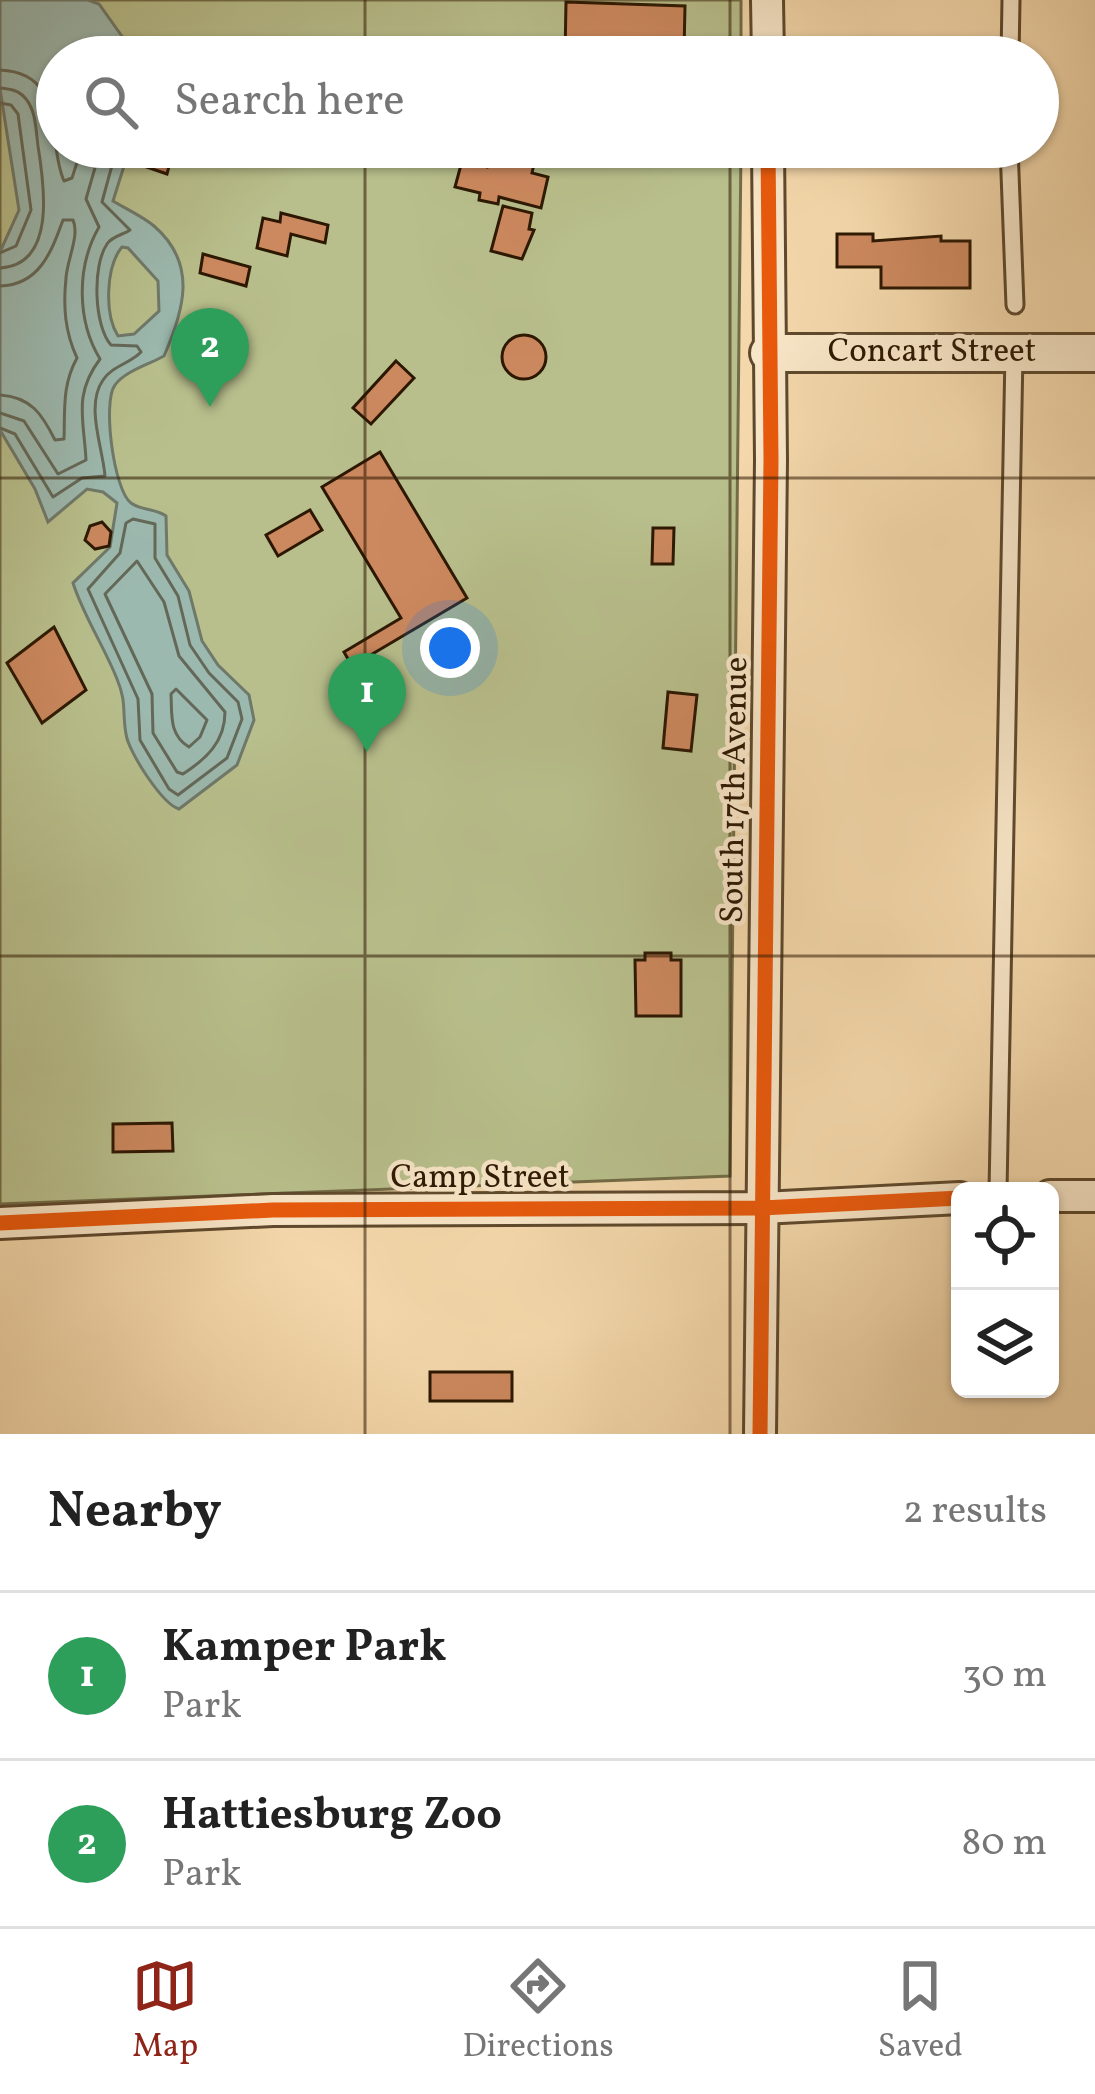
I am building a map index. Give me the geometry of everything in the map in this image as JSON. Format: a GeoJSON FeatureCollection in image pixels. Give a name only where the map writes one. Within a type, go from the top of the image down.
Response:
{"type":"FeatureCollection","features":[{"type":"Feature","properties":{"kind":"street"},"geometry":{"type":"LineString","coordinates":[[767,0],[767,36]]}},
{"type":"Feature","properties":{"kind":"street","name":"South 17th Avenue"},"geometry":{"type":"LineString","coordinates":[[760,1434],[768,168]]}},
{"type":"Feature","properties":{"kind":"street","name":"Concart Street"},"geometry":{"type":"LineString","coordinates":[[769,353],[1095,353]]}},
{"type":"Feature","properties":{"kind":"street"},"geometry":{"type":"LineString","coordinates":[[1059,1196],[1095,1196]]}},
{"type":"Feature","properties":{"kind":"street","name":"Camp Street"},"geometry":{"type":"LineString","coordinates":[[0,1223],[272,1210],[760,1208],[951,1198]]}},
{"type":"Feature","properties":{"kind":"lane"},"geometry":{"type":"LineString","coordinates":[[1010,36],[1011,0]]}},
{"type":"Feature","properties":{"kind":"lane"},"geometry":{"type":"LineString","coordinates":[[1010,168],[1015,305]]}},
{"type":"Feature","properties":{"kind":"lane"},"geometry":{"type":"LineString","coordinates":[[998,1182],[1014,352]]}},
{"type":"Feature","properties":{"kind":"green space"},"geometry":{"type":"Polygon","coordinates":[[[0,0],[741,0],[741,36],[36,36],[36,168],[741,168],[730,1176],[0,1204],[0,0]]]}},
{"type":"Feature","properties":{"kind":"water"},"geometry":{"type":"Polygon","coordinates":[[[0,0],[88,0],[99,4],[122,36],[36,36],[36,168],[123,168],[113,201],[154,226],[177,256],[183,288],[177,322],[164,356],[115,385],[110,409],[112,446],[119,482],[131,503],[166,516],[167,555],[189,591],[202,641],[218,665],[249,695],[254,720],[237,765],[179,809],[155,788],[133,752],[120,687],[73,583],[110,547],[117,503],[103,492],[87,489],[48,522],[35,489],[0,430],[0,252],[19,210],[0,89],[0,0]],[[122,247],[110,278],[110,315],[118,336],[134,334],[159,311],[158,281],[122,247]]]}},
{"type":"Feature","properties":{"kind":"building"},"geometry":{"type":"Polygon","coordinates":[[[566,2],[685,6],[684,36],[565,36],[566,2]]]}},
{"type":"Feature","properties":{"kind":"building"},"geometry":{"type":"Polygon","coordinates":[[[460,168],[533,168],[532,173],[548,177],[541,208],[499,197],[498,204],[479,200],[480,193],[455,187],[460,168]]]}},
{"type":"Feature","properties":{"kind":"building"},"geometry":{"type":"Polygon","coordinates":[[[503,206],[532,213],[529,229],[534,230],[522,259],[491,251],[503,206]]]}},
{"type":"Feature","properties":{"kind":"building"},"geometry":{"type":"Polygon","coordinates":[[[281,213],[328,225],[325,243],[291,234],[287,256],[257,248],[263,218],[280,222],[281,213]]]}},
{"type":"Feature","properties":{"kind":"building"},"geometry":{"type":"Polygon","coordinates":[[[837,234],[873,234],[873,241],[941,236],[941,241],[970,241],[970,288],[881,288],[881,267],[837,267],[837,234]]]}},
{"type":"Feature","properties":{"kind":"building"},"geometry":{"type":"Polygon","coordinates":[[[203,254],[250,267],[246,286],[200,273],[203,254]]]}},
{"type":"Feature","properties":{"kind":"building"},"geometry":{"type":"Polygon","coordinates":[[[524,335],[539,342],[546,357],[539,372],[524,379],[509,372],[502,357],[509,342],[524,335]]]}},
{"type":"Feature","properties":{"kind":"building"},"geometry":{"type":"Polygon","coordinates":[[[396,361],[414,378],[371,424],[353,408],[396,361]]]}},
{"type":"Feature","properties":{"kind":"building"},"geometry":{"type":"Polygon","coordinates":[[[380,452],[467,598],[352,666],[344,652],[401,618],[322,487],[380,452]]]}},
{"type":"Feature","properties":{"kind":"building"},"geometry":{"type":"Polygon","coordinates":[[[310,510],[322,530],[278,556],[266,535],[310,510]]]}},
{"type":"Feature","properties":{"kind":"building"},"geometry":{"type":"Polygon","coordinates":[[[102,522],[111,532],[109,546],[95,549],[85,540],[90,526],[102,522]]]}},
{"type":"Feature","properties":{"kind":"building"},"geometry":{"type":"Polygon","coordinates":[[[653,528],[674,528],[673,564],[652,564],[653,528]]]}},
{"type":"Feature","properties":{"kind":"building"},"geometry":{"type":"Polygon","coordinates":[[[54,627],[86,690],[42,723],[7,663],[54,627]]]}},
{"type":"Feature","properties":{"kind":"building"},"geometry":{"type":"Polygon","coordinates":[[[668,692],[697,695],[691,751],[663,748],[668,692]]]}},
{"type":"Feature","properties":{"kind":"building"},"geometry":{"type":"Polygon","coordinates":[[[645,953],[671,953],[671,960],[681,960],[681,1016],[636,1016],[635,960],[645,960],[645,953]]]}},
{"type":"Feature","properties":{"kind":"building"},"geometry":{"type":"Polygon","coordinates":[[[172,1123],[173,1151],[113,1152],[113,1124],[172,1123]]]}},
{"type":"Feature","properties":{"kind":"building"},"geometry":{"type":"Polygon","coordinates":[[[430,1372],[512,1372],[512,1401],[430,1401],[430,1372]]]}},
{"type":"Feature","properties":{"kind":"cycle path"},"geometry":{"type":"LineString","coordinates":[[760,1434],[771,460],[768,168]]}},
{"type":"Feature","properties":{"kind":"cycle path"},"geometry":{"type":"LineString","coordinates":[[0,1223],[273,1210],[761,1208],[951,1198]]}},
{"type":"Feature","properties":{"kind":"place","name":"Hattiesburg Zoo"},"geometry":{"type":"Point","coordinates":[210,407]}},
{"type":"Feature","properties":{"kind":"place","name":"Kamper Park"},"geometry":{"type":"Point","coordinates":[367,752]}}]}
